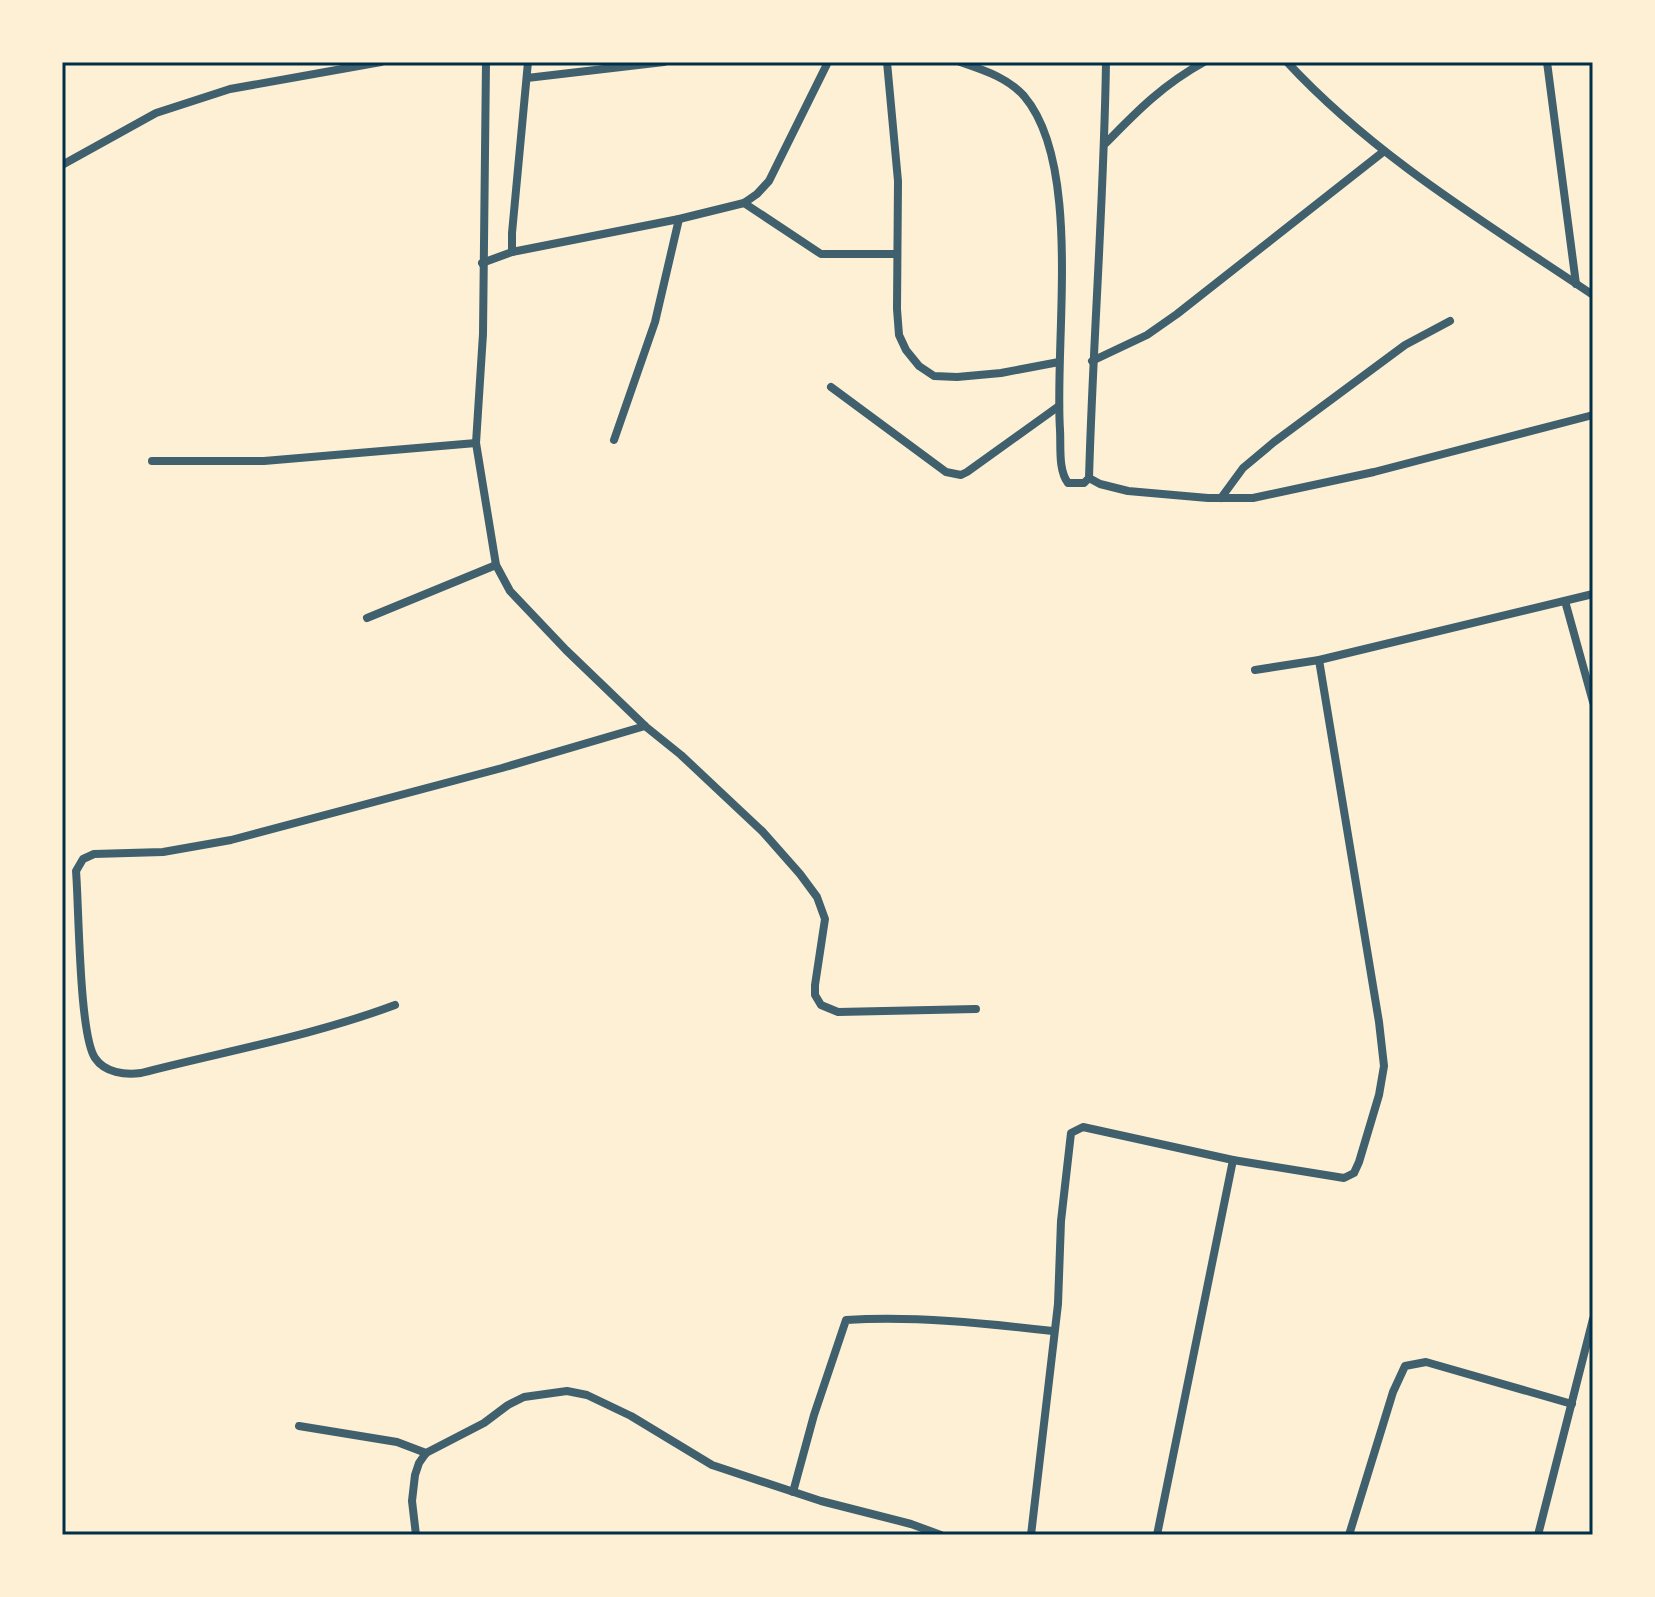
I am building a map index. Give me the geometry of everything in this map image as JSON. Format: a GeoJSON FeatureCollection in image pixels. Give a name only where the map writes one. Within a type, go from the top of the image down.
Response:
{"type":"FeatureCollection","features":[{"type":"Feature","properties":{"kind":"street"},"geometry":{"type":"LineString","coordinates":[[62,165],[156,113],[230,89],[381,62]]}},
{"type":"Feature","properties":{"kind":"street"},"geometry":{"type":"LineString","coordinates":[[486,62],[483,334],[476,443],[496,565],[510,591],[645,726],[681,755],[762,831],[817,897],[825,919],[815,985],[815,995],[821,1005],[838,1012],[976,1009]]}},
{"type":"Feature","properties":{"kind":"street"},"geometry":{"type":"LineString","coordinates":[[512,252],[528,62]]}},
{"type":"Feature","properties":{"kind":"street"},"geometry":{"type":"LineString","coordinates":[[527,78],[664,62]]}},
{"type":"Feature","properties":{"kind":"street"},"geometry":{"type":"LineString","coordinates":[[482,263],[512,252],[744,203],[769,181],[828,62]]}},
{"type":"Feature","properties":{"kind":"street"},"geometry":{"type":"LineString","coordinates":[[887,62],[898,181],[899,335],[919,366],[934,376],[1001,373],[1059,362]]}},
{"type":"Feature","properties":{"kind":"street"},"geometry":{"type":"LineString","coordinates":[[960,62],[1000,77],[1023,96],[1042,127],[1063,227],[1059,406],[1064,478],[1068,483],[1077,485],[1089,478]]}},
{"type":"Feature","properties":{"kind":"street"},"geometry":{"type":"LineString","coordinates":[[1089,478],[1106,62]]}},
{"type":"Feature","properties":{"kind":"street"},"geometry":{"type":"LineString","coordinates":[[1105,143],[1152,96],[1204,62]]}},
{"type":"Feature","properties":{"kind":"street"},"geometry":{"type":"LineString","coordinates":[[1287,62],[1327,104],[1383,152],[1593,295]]}},
{"type":"Feature","properties":{"kind":"street"},"geometry":{"type":"LineString","coordinates":[[1547,62],[1576,284]]}},
{"type":"Feature","properties":{"kind":"street"},"geometry":{"type":"LineString","coordinates":[[1092,361],[1147,335],[1177,314],[1383,152]]}},
{"type":"Feature","properties":{"kind":"street"},"geometry":{"type":"LineString","coordinates":[[744,203],[821,254],[897,254]]}},
{"type":"Feature","properties":{"kind":"street"},"geometry":{"type":"LineString","coordinates":[[614,440],[655,322],[679,219]]}},
{"type":"Feature","properties":{"kind":"street"},"geometry":{"type":"LineString","coordinates":[[1221,498],[1243,468],[1274,442],[1405,345],[1450,321]]}},
{"type":"Feature","properties":{"kind":"street"},"geometry":{"type":"LineString","coordinates":[[831,387],[946,472],[953,474],[967,472],[989,459],[1059,406]]}},
{"type":"Feature","properties":{"kind":"street"},"geometry":{"type":"LineString","coordinates":[[1089,478],[1128,491],[1253,498],[1374,472],[1593,415]]}},
{"type":"Feature","properties":{"kind":"street"},"geometry":{"type":"LineString","coordinates":[[152,461],[264,461],[476,443]]}},
{"type":"Feature","properties":{"kind":"street"},"geometry":{"type":"LineString","coordinates":[[367,618],[496,565]]}},
{"type":"Feature","properties":{"kind":"street"},"geometry":{"type":"LineString","coordinates":[[1255,670],[1319,660],[1593,594]]}},
{"type":"Feature","properties":{"kind":"street"},"geometry":{"type":"LineString","coordinates":[[1565,601],[1593,702]]}},
{"type":"Feature","properties":{"kind":"street"},"geometry":{"type":"LineString","coordinates":[[1031,1535],[1058,1304],[1061,1221],[1071,1133],[1083,1127],[1233,1160],[1344,1178],[1354,1173],[1359,1162],[1379,1095],[1384,1066],[1378,1010],[1319,660]]}},
{"type":"Feature","properties":{"kind":"street"},"geometry":{"type":"LineString","coordinates":[[395,1005],[299,1037],[141,1073],[126,1075],[109,1070],[95,1058],[86,1026],[76,871],[83,859],[94,854],[163,852],[242,837],[502,768],[645,726]]}},
{"type":"Feature","properties":{"kind":"street"},"geometry":{"type":"LineString","coordinates":[[1157,1535],[1233,1160]]}},
{"type":"Feature","properties":{"kind":"street"},"geometry":{"type":"LineString","coordinates":[[1538,1535],[1593,1319]]}},
{"type":"Feature","properties":{"kind":"street"},"geometry":{"type":"LineString","coordinates":[[793,1492],[814,1415],[846,1320],[957,1320],[1053,1331]]}},
{"type":"Feature","properties":{"kind":"street"},"geometry":{"type":"LineString","coordinates":[[1349,1535],[1393,1392],[1405,1366],[1426,1362],[1572,1404]]}},
{"type":"Feature","properties":{"kind":"street"},"geometry":{"type":"LineString","coordinates":[[416,1535],[412,1501],[415,1475],[426,1453],[484,1423],[524,1397],[567,1391],[587,1395],[631,1416],[712,1465],[941,1535]]}},
{"type":"Feature","properties":{"kind":"street"},"geometry":{"type":"LineString","coordinates":[[299,1426],[397,1442],[426,1453]]}}]}
